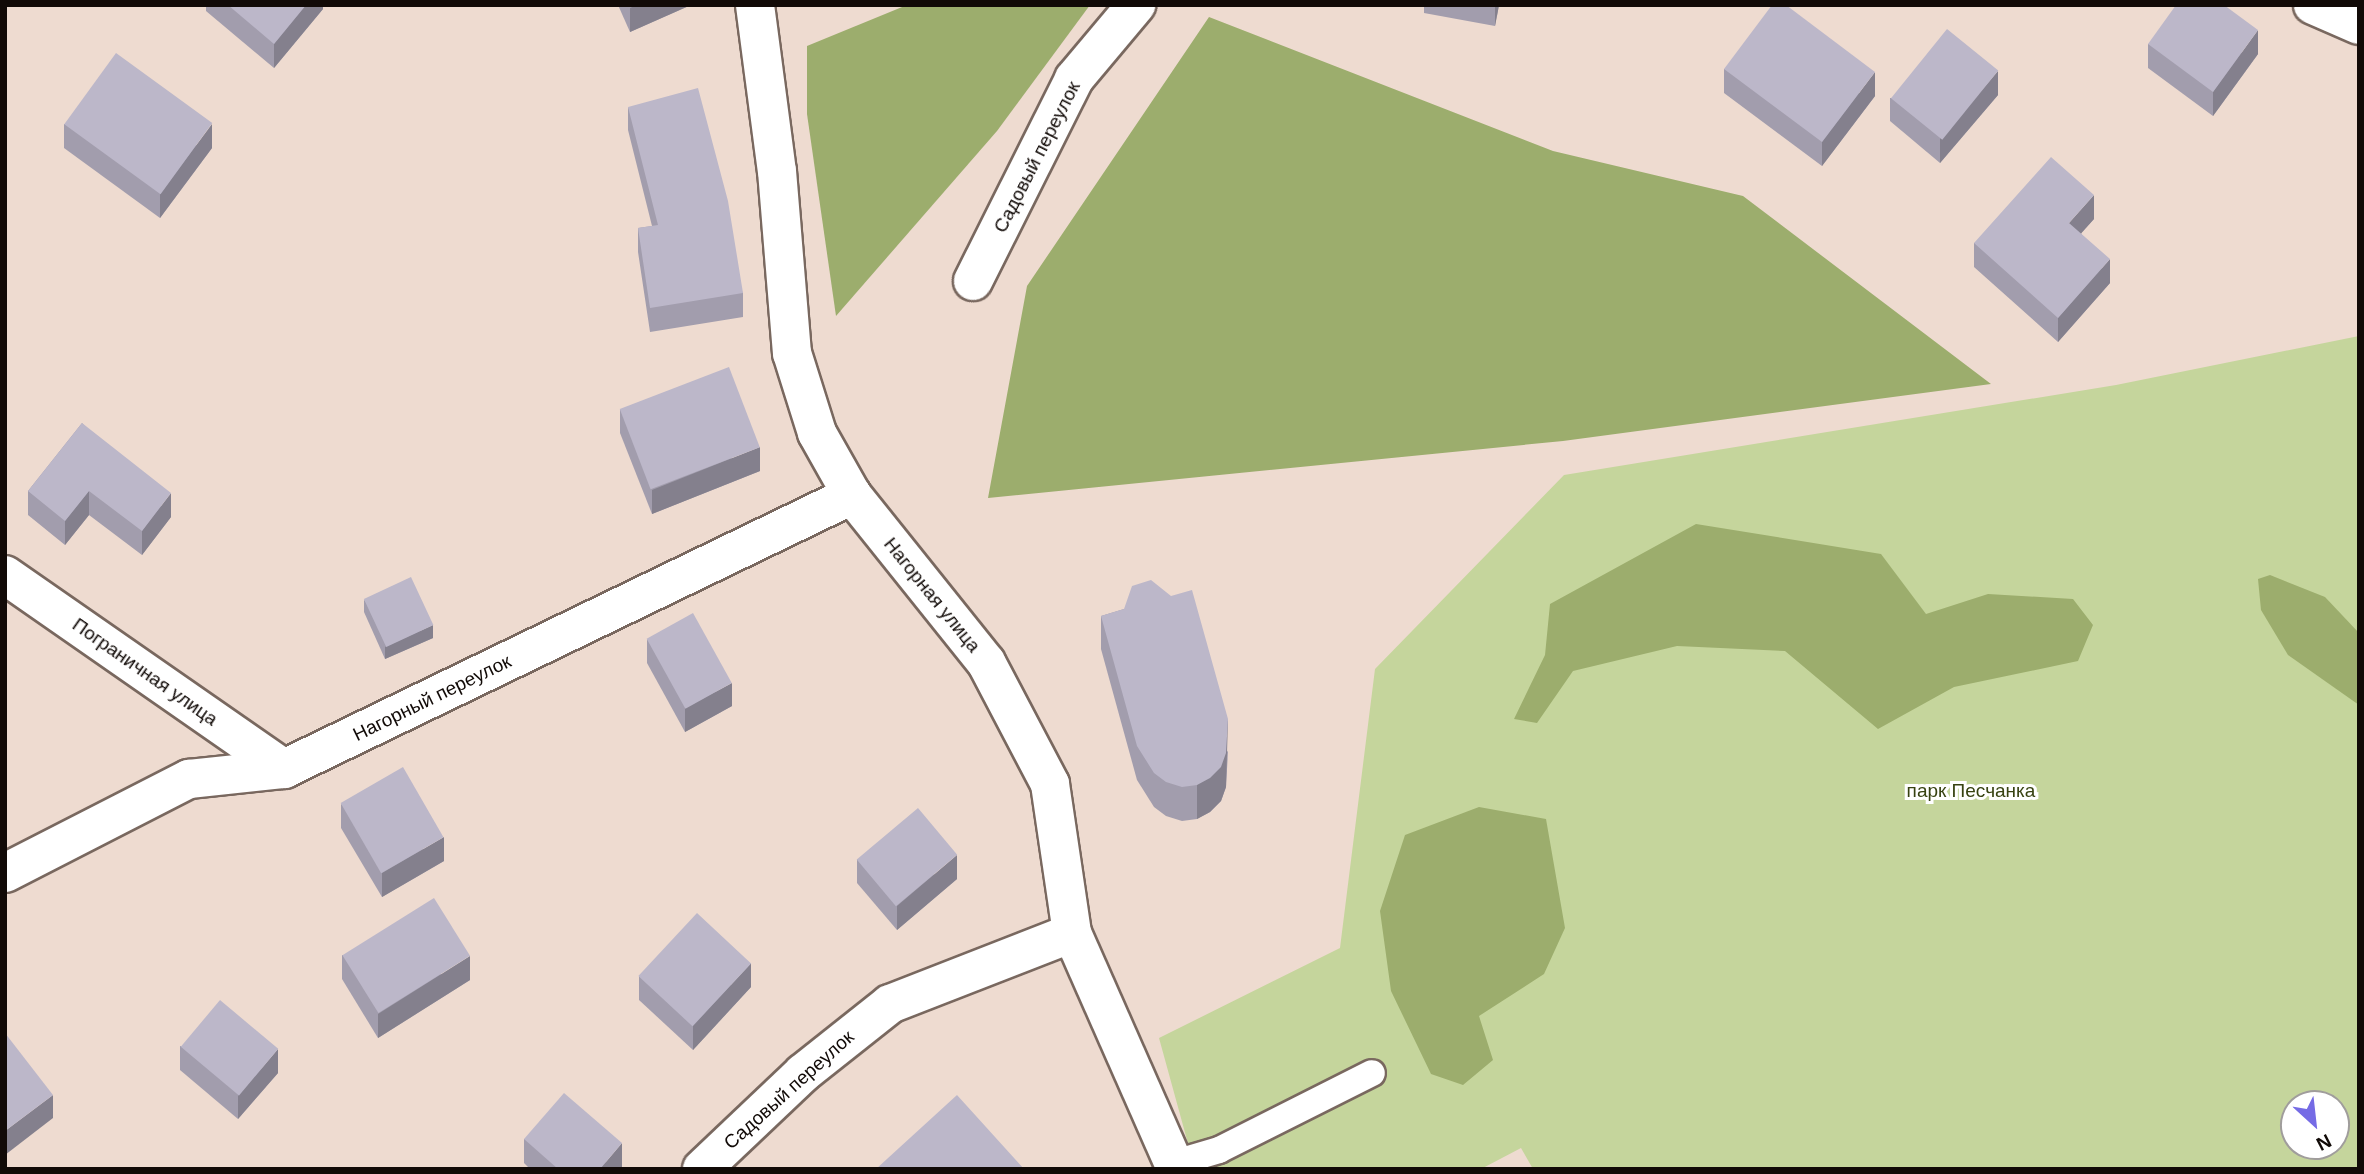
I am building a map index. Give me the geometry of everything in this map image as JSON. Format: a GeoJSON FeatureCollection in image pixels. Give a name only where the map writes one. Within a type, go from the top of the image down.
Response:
{"type":"FeatureCollection","features":[{"type":"Feature","properties":{"kind":"street","name":"Нагорная улица"},"geometry":{"type":"LineString","coordinates":[[755,5],[760,24],[777,171],[792,353],[817,433],[852,495],[986,662],[1050,784],[1072,933],[1175,1166]]}},
{"type":"Feature","properties":{"kind":"street","name":"Садовый переулок"},"geometry":{"type":"LineString","coordinates":[[973,281],[1074,79],[1136,5]]}},
{"type":"Feature","properties":{"kind":"street"},"geometry":{"type":"LineString","coordinates":[[2313,5],[2359,25]]}},
{"type":"Feature","properties":{"kind":"street","name":"Нагорный переулок"},"geometry":{"type":"LineString","coordinates":[[5,873],[189,779],[284,769],[852,495]]}},
{"type":"Feature","properties":{"kind":"street","name":"Пограничная улица"},"geometry":{"type":"LineString","coordinates":[[5,575],[284,769]]}},
{"type":"Feature","properties":{"kind":"street","name":"Садовый переулок"},"geometry":{"type":"LineString","coordinates":[[702,1169],[803,1073],[890,1003],[1072,933]]}},
{"type":"Feature","properties":{"kind":"lane"},"geometry":{"type":"LineString","coordinates":[[1175,1166],[1219,1150],[1373,1073]]}},
{"type":"Feature","properties":{"kind":"green space"},"geometry":{"type":"Polygon","coordinates":[[[907,5],[1090,5],[997,131],[836,316],[807,114],[807,46],[907,5]]]}},
{"type":"Feature","properties":{"kind":"green space"},"geometry":{"type":"Polygon","coordinates":[[[1209,17],[1553,151],[1743,196],[1991,384],[1563,441],[988,498],[1027,286],[1209,17]]]}},
{"type":"Feature","properties":{"kind":"green space","name":"парк Песчанка"},"geometry":{"type":"Polygon","coordinates":[[[2359,336],[2359,1169],[1533,1169],[1521,1148],[1481,1169],[1195,1169],[1159,1038],[1340,948],[1375,669],[1564,475],[2116,385],[2359,336]]]}},
{"type":"Feature","properties":{"kind":"green space"},"geometry":{"type":"Polygon","coordinates":[[[1696,524],[1881,554],[1926,614],[1988,594],[2073,599],[2093,625],[2078,661],[1954,687],[1878,729],[1785,651],[1677,646],[1573,671],[1537,723],[1514,719],[1545,655],[1550,604],[1696,524]]]}},
{"type":"Feature","properties":{"kind":"green space"},"geometry":{"type":"Polygon","coordinates":[[[2270,575],[2325,597],[2359,633],[2359,705],[2288,655],[2261,610],[2258,579],[2270,575]]]}},
{"type":"Feature","properties":{"kind":"green space"},"geometry":{"type":"Polygon","coordinates":[[[1479,807],[1546,819],[1565,928],[1544,974],[1479,1016],[1493,1060],[1463,1085],[1431,1074],[1391,991],[1380,911],[1405,835],[1479,807]]]}},
{"type":"Feature","properties":{"kind":"building"},"geometry":{"type":"Polygon","coordinates":[[[228,5],[306,5],[274,44],[228,5]]]}},
{"type":"Feature","properties":{"kind":"building"},"geometry":{"type":"Polygon","coordinates":[[[1772,5],[1786,5],[1875,72],[1822,142],[1724,69],[1772,5]]]}},
{"type":"Feature","properties":{"kind":"building"},"geometry":{"type":"Polygon","coordinates":[[[2176,5],[2224,5],[2258,30],[2213,92],[2148,44],[2176,5]]]}},
{"type":"Feature","properties":{"kind":"building"},"geometry":{"type":"Polygon","coordinates":[[[1947,29],[1998,71],[1942,140],[1891,98],[1947,29]]]}},
{"type":"Feature","properties":{"kind":"building"},"geometry":{"type":"Polygon","coordinates":[[[116,53],[212,123],[161,194],[64,124],[116,53]]]}},
{"type":"Feature","properties":{"kind":"building"},"geometry":{"type":"Polygon","coordinates":[[[698,88],[728,201],[743,293],[650,308],[638,228],[658,225],[628,107],[698,88]]]}},
{"type":"Feature","properties":{"kind":"building"},"geometry":{"type":"Polygon","coordinates":[[[2051,157],[2094,195],[2069,223],[2110,259],[2058,318],[1974,243],[2051,157]]]}},
{"type":"Feature","properties":{"kind":"building"},"geometry":{"type":"Polygon","coordinates":[[[729,367],[760,447],[651,489],[620,409],[729,367]]]}},
{"type":"Feature","properties":{"kind":"building"},"geometry":{"type":"Polygon","coordinates":[[[82,423],[171,493],[142,531],[89,491],[65,521],[28,491],[82,423]]]}},
{"type":"Feature","properties":{"kind":"building"},"geometry":{"type":"Polygon","coordinates":[[[411,577],[433,625],[386,647],[364,599],[411,577]]]}},
{"type":"Feature","properties":{"kind":"building"},"geometry":{"type":"Polygon","coordinates":[[[1151,580],[1171,596],[1192,590],[1228,719],[1226,753],[1221,767],[1210,778],[1197,785],[1182,787],[1166,782],[1154,773],[1137,746],[1101,616],[1124,609],[1132,586],[1151,580]]]}},
{"type":"Feature","properties":{"kind":"building"},"geometry":{"type":"Polygon","coordinates":[[[693,613],[732,683],[685,709],[647,639],[693,613]]]}},
{"type":"Feature","properties":{"kind":"building"},"geometry":{"type":"Polygon","coordinates":[[[403,767],[444,837],[381,873],[341,803],[403,767]]]}},
{"type":"Feature","properties":{"kind":"building"},"geometry":{"type":"Polygon","coordinates":[[[918,808],[957,855],[896,906],[857,859],[918,808]]]}},
{"type":"Feature","properties":{"kind":"building"},"geometry":{"type":"Polygon","coordinates":[[[434,898],[470,956],[378,1013],[342,955],[434,898]]]}},
{"type":"Feature","properties":{"kind":"building"},"geometry":{"type":"Polygon","coordinates":[[[697,913],[751,963],[692,1026],[638,976],[697,913]]]}},
{"type":"Feature","properties":{"kind":"building"},"geometry":{"type":"Polygon","coordinates":[[[220,1000],[278,1049],[239,1096],[181,1047],[220,1000]]]}},
{"type":"Feature","properties":{"kind":"building"},"geometry":{"type":"Polygon","coordinates":[[[5,1033],[53,1095],[5,1131],[5,1033]]]}},
{"type":"Feature","properties":{"kind":"building"},"geometry":{"type":"Polygon","coordinates":[[[564,1093],[622,1143],[600,1169],[558,1169],[524,1139],[564,1093]]]}},
{"type":"Feature","properties":{"kind":"building"},"geometry":{"type":"Polygon","coordinates":[[[957,1095],[1024,1169],[876,1169],[957,1095]]]}}]}
